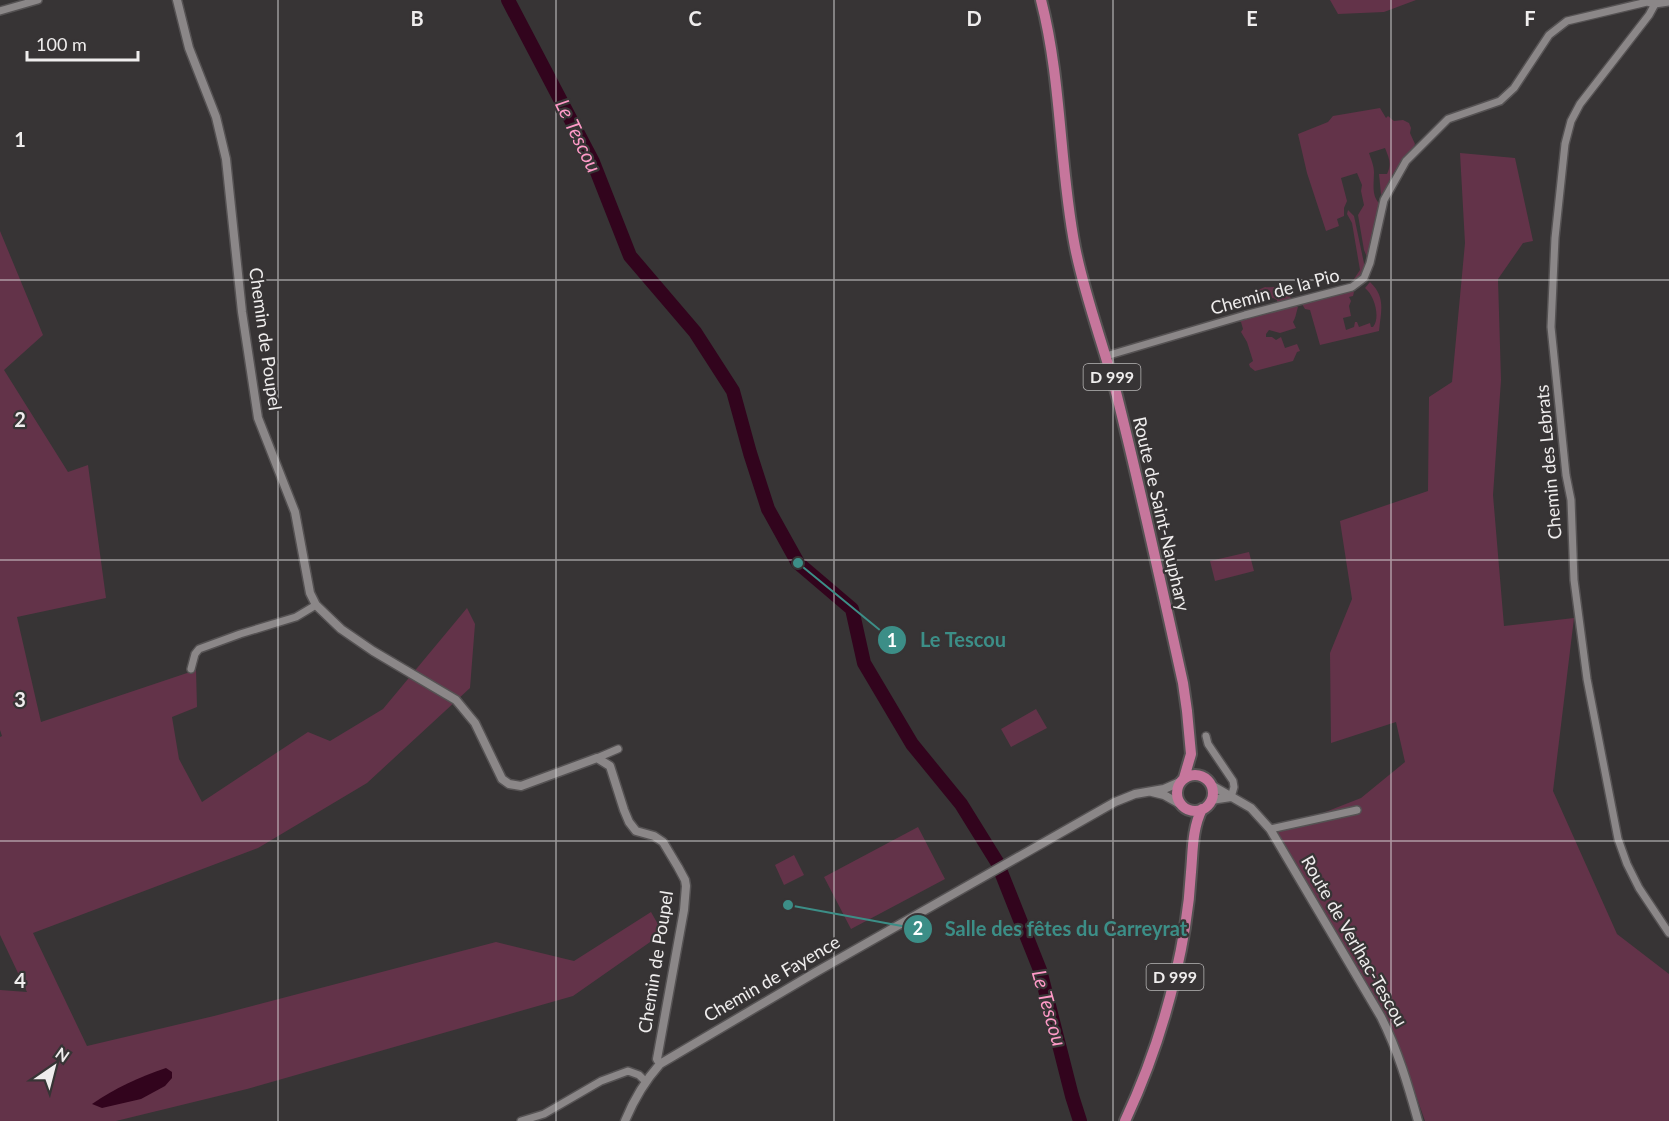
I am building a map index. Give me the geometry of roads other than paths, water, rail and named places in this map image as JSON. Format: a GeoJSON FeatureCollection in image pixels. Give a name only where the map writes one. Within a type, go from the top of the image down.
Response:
{"type":"FeatureCollection","features":[{"type":"Feature","properties":{"kind":"main road","name":"Route de Saint-Nauphary"},"geometry":{"type":"LineString","coordinates":[[1041,0],[1054,71],[1075,247],[1122,418],[1183,684],[1191,754],[1202,776]]}},
{"type":"Feature","properties":{"kind":"main road","name":"Route de Saint-Nauphary"},"geometry":{"type":"LineString","coordinates":[[1182,780],[1191,754]]}},
{"type":"Feature","properties":{"kind":"main road"},"geometry":{"type":"LineString","coordinates":[[1192,774],[1202,776],[1211,785],[1213,793],[1211,800],[1202,809],[1192,811],[1181,805],[1176,793],[1182,780],[1192,774]]}},
{"type":"Feature","properties":{"kind":"main road","name":"D 999"},"geometry":{"type":"LineString","coordinates":[[1181,805],[1190,821],[1194,836]]}},
{"type":"Feature","properties":{"kind":"main road","name":"D 999"},"geometry":{"type":"LineString","coordinates":[[1128,1116],[1160,1033],[1175,978],[1189,899],[1196,821],[1202,809]]}},
{"type":"Feature","properties":{"kind":"street"},"geometry":{"type":"LineString","coordinates":[[0,11],[38,0]]}},
{"type":"Feature","properties":{"kind":"street","name":"Chemin de Poupel"},"geometry":{"type":"LineString","coordinates":[[177,0],[189,48],[216,117],[226,159],[242,312],[258,418],[296,512],[310,593],[316,605],[341,629],[456,700],[475,723],[502,779],[509,784],[521,786],[618,749]]}},
{"type":"Feature","properties":{"kind":"street","name":"Chemin de la Pio"},"geometry":{"type":"LineString","coordinates":[[1106,356],[1245,315],[1352,287],[1364,278],[1370,263],[1384,200],[1406,161],[1448,119],[1500,101],[1514,88],[1549,35],[1567,21],[1647,2],[1669,2]]}},
{"type":"Feature","properties":{"kind":"street","name":"Chemin des Lebrats"},"geometry":{"type":"LineString","coordinates":[[1655,2],[1570,121],[1565,144],[1555,238],[1551,327],[1570,500],[1574,580],[1587,679],[1618,839],[1635,880],[1669,933]]}},
{"type":"Feature","properties":{"kind":"street"},"geometry":{"type":"LineString","coordinates":[[191,669],[199,648],[296,617],[316,605]]}},
{"type":"Feature","properties":{"kind":"street"},"geometry":{"type":"LineString","coordinates":[[1206,736],[1208,744],[1233,781],[1234,787],[1231,796],[1211,800]]}},
{"type":"Feature","properties":{"kind":"street","name":"Chemin de Poupel"},"geometry":{"type":"LineString","coordinates":[[597,758],[610,766],[629,822],[636,831],[654,836],[663,842],[686,883],[684,910],[657,1059],[660,1064]]}},
{"type":"Feature","properties":{"kind":"street","name":"Chemin de Fayence"},"geometry":{"type":"LineString","coordinates":[[625,1121],[645,1081],[660,1064],[816,972],[1115,802],[1135,794],[1172,786],[1182,780]]}},
{"type":"Feature","properties":{"kind":"street","name":"Route de Verlhac-Tescou"},"geometry":{"type":"LineString","coordinates":[[1211,785],[1251,808],[1270,829],[1381,1017],[1404,1069],[1418,1121]]}},
{"type":"Feature","properties":{"kind":"street"},"geometry":{"type":"LineString","coordinates":[[1151,792],[1164,795],[1181,805]]}},
{"type":"Feature","properties":{"kind":"street"},"geometry":{"type":"LineString","coordinates":[[1270,829],[1357,810]]}},
{"type":"Feature","properties":{"kind":"street"},"geometry":{"type":"LineString","coordinates":[[521,1121],[544,1114],[601,1081],[628,1071],[639,1075],[645,1081]]}},
{"type":"Feature","properties":{"kind":"waterway","name":"Le Tescou"},"geometry":{"type":"LineString","coordinates":[[508,0],[593,162],[630,256],[695,332],[733,391],[768,509],[798,563],[852,609],[864,663],[912,744],[961,804],[997,862],[1040,970],[1080,1121]]}},
{"type":"Feature","properties":{"kind":"place","name":"Le Tescou"},"geometry":{"type":"Point","coordinates":[798,563]}},
{"type":"Feature","properties":{"kind":"place","name":"Salle des fêtes du Carreyrat"},"geometry":{"type":"Point","coordinates":[788,905]}}]}
